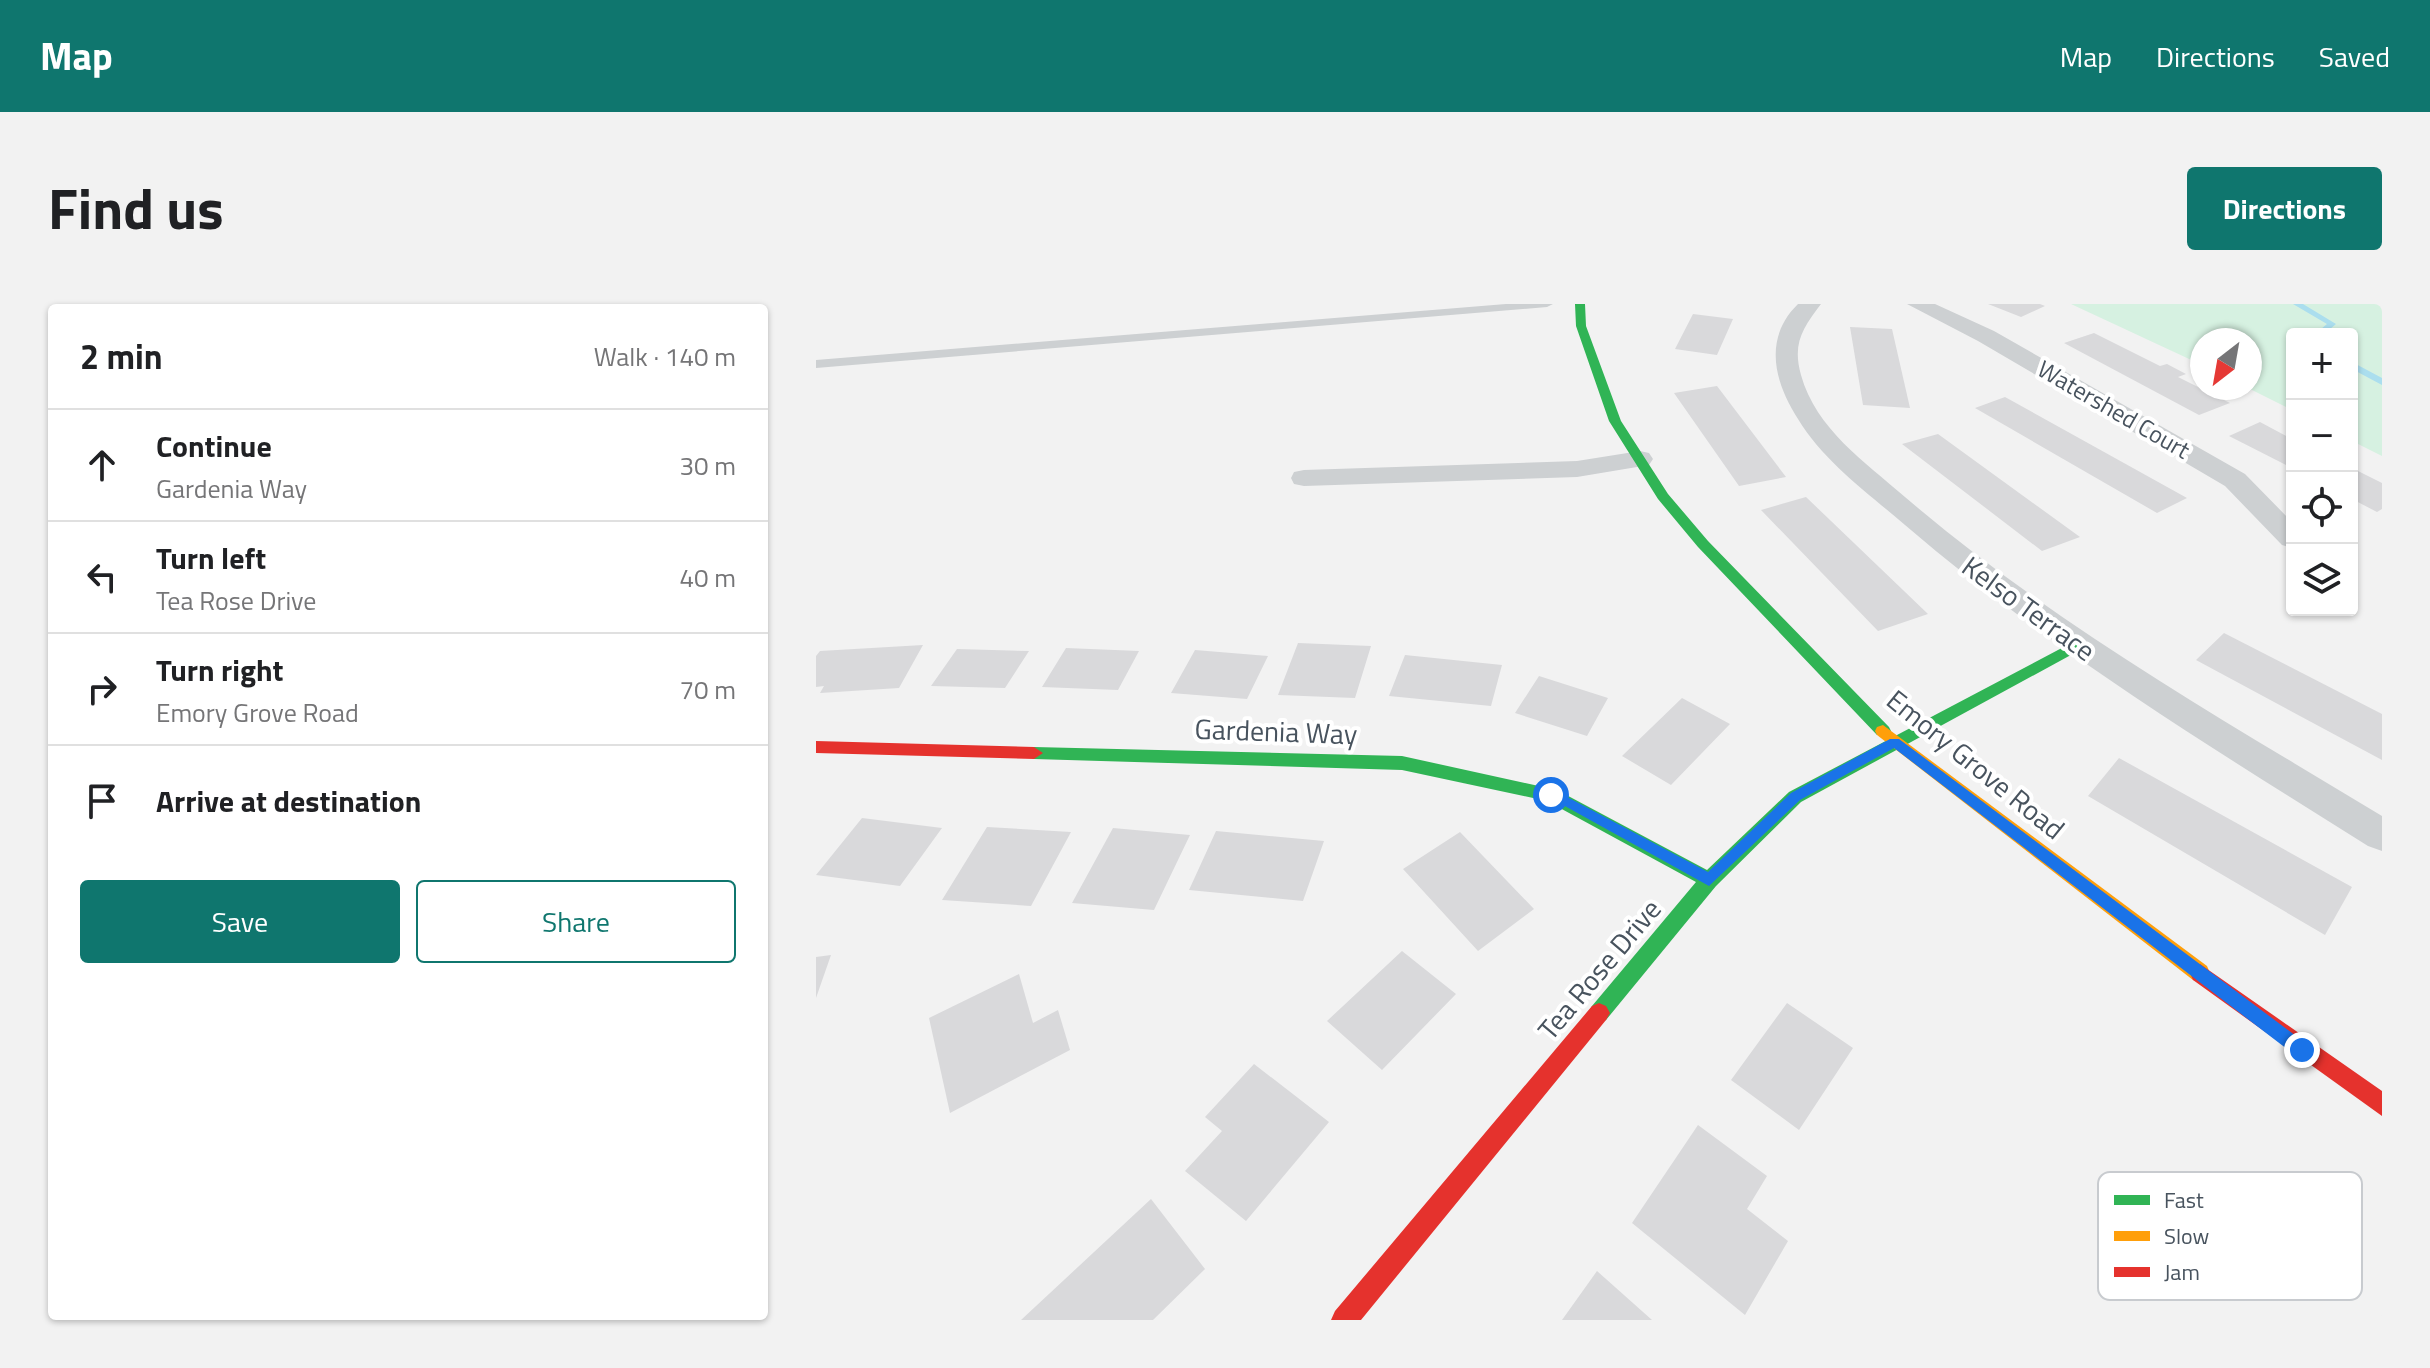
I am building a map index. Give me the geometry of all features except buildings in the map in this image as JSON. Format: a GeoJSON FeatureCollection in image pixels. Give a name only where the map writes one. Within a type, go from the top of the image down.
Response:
{"type":"FeatureCollection","features":[{"type":"Feature","properties":{"kind":"street","name":"Emory Grove Road"},"geometry":{"type":"LineString","coordinates":[[1580,304],[1581,326],[1615,421],[1663,496],[1703,544],[1894,742],[2302,1050],[2382,1105]]}},
{"type":"Feature","properties":{"kind":"street","name":"Kelso Terrace"},"geometry":{"type":"LineString","coordinates":[[1810,304],[1789,325],[1783,347],[1794,391],[1813,424],[1849,461],[1944,545],[2075,646],[2382,835]]}},
{"type":"Feature","properties":{"kind":"street","name":"Watershed Court"},"geometry":{"type":"LineString","coordinates":[[1918,304],[1986,336],[2235,480],[2286,533]]}},
{"type":"Feature","properties":{"kind":"street"},"geometry":{"type":"LineString","coordinates":[[1304,478],[1577,469],[1640,459]]}},
{"type":"Feature","properties":{"kind":"street","name":"Tea Rose Drive"},"geometry":{"type":"LineString","coordinates":[[1344,1320],[1709,880],[1795,797],[2075,646]]}},
{"type":"Feature","properties":{"kind":"street","name":"Gardenia Way"},"geometry":{"type":"LineString","coordinates":[[816,747],[1402,763],[1551,795],[1709,880]]}},
{"type":"Feature","properties":{"kind":"lane"},"geometry":{"type":"LineString","coordinates":[[816,364],[1547,304]]}},
{"type":"Feature","properties":{"kind":"green space"},"geometry":{"type":"Polygon","coordinates":[[[2071,304],[2382,304],[2382,456],[2358,444],[2358,328],[2286,328],[2286,407],[2262,395],[2262,328],[2190,328],[2190,359],[2071,304]]]}},
{"type":"Feature","properties":{"kind":"waterway"},"geometry":{"type":"LineString","coordinates":[[2297,304],[2332,324],[2327,328]]}},
{"type":"Feature","properties":{"kind":"waterway"},"geometry":{"type":"LineString","coordinates":[[2358,368],[2382,382]]}},
{"type":"Feature","properties":{"kind":"traffic: fast"},"geometry":{"type":"LineString","coordinates":[[1580,304],[1581,326],[1615,421],[1663,496],[1703,544],[1883,731]]}},
{"type":"Feature","properties":{"kind":"traffic: fast"},"geometry":{"type":"LineString","coordinates":[[1599,1013],[1709,880],[1795,797],[2075,646]]}},
{"type":"Feature","properties":{"kind":"traffic: fast"},"geometry":{"type":"LineString","coordinates":[[1034,753],[1402,763],[1551,795],[1709,880]]}},
{"type":"Feature","properties":{"kind":"traffic: slow"},"geometry":{"type":"LineString","coordinates":[[1883,731],[2200,973]]}},
{"type":"Feature","properties":{"kind":"traffic: jam"},"geometry":{"type":"LineString","coordinates":[[816,747],[1034,753]]}},
{"type":"Feature","properties":{"kind":"traffic: jam"},"geometry":{"type":"LineString","coordinates":[[2200,973],[2382,1105]]}},
{"type":"Feature","properties":{"kind":"traffic: jam"},"geometry":{"type":"LineString","coordinates":[[1344,1320],[1599,1013]]}},
{"type":"Feature","properties":{"kind":"route"},"geometry":{"type":"LineString","coordinates":[[1551,795],[1709,880],[1795,797],[1894,742],[2302,1050]]}}]}
